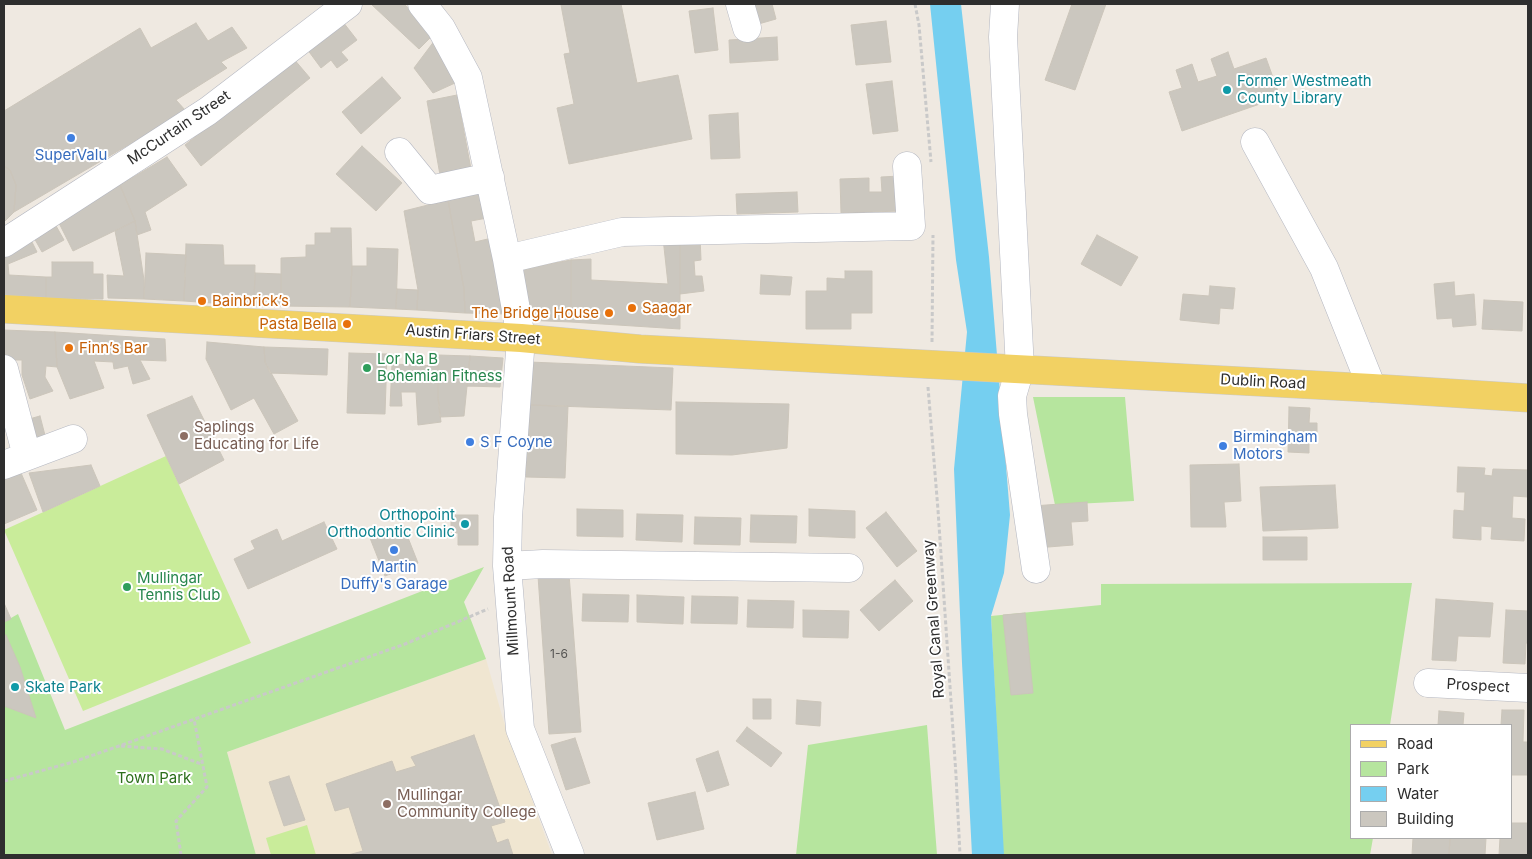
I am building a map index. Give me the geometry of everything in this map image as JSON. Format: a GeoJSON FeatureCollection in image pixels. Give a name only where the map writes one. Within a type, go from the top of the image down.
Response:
{"type":"FeatureCollection","features":[{"type":"Feature","properties":{"kind":"main road","name":"Austin Friars Street"},"geometry":{"type":"LineString","coordinates":[[4,309],[521,338],[935,374],[1009,369]]}},
{"type":"Feature","properties":{"kind":"main road","name":"Dublin Road"},"geometry":{"type":"LineString","coordinates":[[1009,369],[1528,398]]}},
{"type":"Feature","properties":{"kind":"street","name":"McCurtain Street"},"geometry":{"type":"LineString","coordinates":[[4,243],[208,111],[348,4]]}},
{"type":"Feature","properties":{"kind":"street"},"geometry":{"type":"LineString","coordinates":[[422,4],[440,28],[468,78],[507,259],[521,338]]}},
{"type":"Feature","properties":{"kind":"street"},"geometry":{"type":"LineString","coordinates":[[1004,4],[1003,46],[1009,369],[1036,569]]}},
{"type":"Feature","properties":{"kind":"street"},"geometry":{"type":"LineString","coordinates":[[1255,142],[1324,268],[1372,388]]}},
{"type":"Feature","properties":{"kind":"street"},"geometry":{"type":"LineString","coordinates":[[399,152],[430,190],[490,177]]}},
{"type":"Feature","properties":{"kind":"street"},"geometry":{"type":"LineString","coordinates":[[507,259],[622,232],[911,226],[907,166]]}},
{"type":"Feature","properties":{"kind":"street","name":"Millmount Road"},"geometry":{"type":"LineString","coordinates":[[521,338],[508,517],[507,566],[520,728],[570,855]]}},
{"type":"Feature","properties":{"kind":"street"},"geometry":{"type":"LineString","coordinates":[[4,369],[16,460],[73,440]]}},
{"type":"Feature","properties":{"kind":"street"},"geometry":{"type":"LineString","coordinates":[[507,566],[543,564],[849,568]]}},
{"type":"Feature","properties":{"kind":"street","name":"Prospect"},"geometry":{"type":"LineString","coordinates":[[1428,683],[1528,688]]}},
{"type":"Feature","properties":{"kind":"path","name":"Royal Canal Greenway"},"geometry":{"type":"LineString","coordinates":[[935,374],[940,529],[960,855]]}},
{"type":"Feature","properties":{"kind":"path"},"geometry":{"type":"LineString","coordinates":[[4,781],[73,762],[405,644],[486,609],[510,609]]}},
{"type":"Feature","properties":{"kind":"path"},"geometry":{"type":"LineString","coordinates":[[181,855],[176,822],[206,788],[194,719]]}},
{"type":"Feature","properties":{"kind":"path"},"geometry":{"type":"LineString","coordinates":[[119,746],[162,749],[202,765]]}},
{"type":"Feature","properties":{"kind":"shaded area","name":"Mullingar Community College"},"geometry":{"type":"Polygon","coordinates":[[[486,659],[503,719],[552,855],[256,855],[227,752],[486,659]]]}},
{"type":"Feature","properties":{"kind":"green space"},"geometry":{"type":"Polygon","coordinates":[[[1033,397],[1125,397],[1134,501],[1055,505],[1033,397]]]}},
{"type":"Feature","properties":{"kind":"green space","name":"Mullingar Tennis Club"},"geometry":{"type":"Polygon","coordinates":[[[166,456],[251,643],[83,711],[4,530],[166,456]]]}},
{"type":"Feature","properties":{"kind":"green space","name":"Town Park"},"geometry":{"type":"Polygon","coordinates":[[[484,567],[464,602],[486,659],[227,752],[256,855],[4,855],[4,622],[18,614],[65,730],[484,567]]]}},
{"type":"Feature","properties":{"kind":"green space"},"geometry":{"type":"Polygon","coordinates":[[[1412,583],[1390,724],[1350,724],[1350,839],[1373,839],[1370,855],[1003,855],[991,616],[1101,605],[1101,584],[1412,583]]]}},
{"type":"Feature","properties":{"kind":"green space"},"geometry":{"type":"Polygon","coordinates":[[[927,725],[937,855],[796,855],[808,745],[927,725]]]}},
{"type":"Feature","properties":{"kind":"green space"},"geometry":{"type":"Polygon","coordinates":[[[307,825],[316,855],[271,855],[266,838],[307,825]]]}},
{"type":"Feature","properties":{"kind":"water"},"geometry":{"type":"Polygon","coordinates":[[[930,4],[961,4],[989,257],[1010,515],[1004,573],[991,616],[1004,855],[972,855],[954,469],[967,332],[956,260],[930,4]]]}},
{"type":"Feature","properties":{"kind":"building"},"geometry":{"type":"Polygon","coordinates":[[[371,4],[404,4],[435,33],[419,49],[371,4]]]}},
{"type":"Feature","properties":{"kind":"building"},"geometry":{"type":"Polygon","coordinates":[[[621,4],[637,83],[678,75],[692,139],[569,164],[557,108],[574,104],[564,54],[570,53],[561,5],[621,4]]]}},
{"type":"Feature","properties":{"kind":"building"},"geometry":{"type":"Polygon","coordinates":[[[749,4],[772,4],[776,19],[755,25],[749,4]]]}},
{"type":"Feature","properties":{"kind":"building"},"geometry":{"type":"Polygon","coordinates":[[[1072,4],[1106,4],[1075,90],[1045,80],[1072,4]]]}},
{"type":"Feature","properties":{"kind":"building"},"geometry":{"type":"Polygon","coordinates":[[[713,8],[718,50],[695,53],[689,11],[713,8]]]}},
{"type":"Feature","properties":{"kind":"building"},"geometry":{"type":"Polygon","coordinates":[[[886,21],[891,62],[856,65],[851,25],[886,21]]]}},
{"type":"Feature","properties":{"kind":"building"},"geometry":{"type":"Polygon","coordinates":[[[343,22],[357,40],[341,52],[348,60],[337,68],[331,60],[321,68],[307,49],[343,22]]]}},
{"type":"Feature","properties":{"kind":"building","name":"SuperValu"},"geometry":{"type":"Polygon","coordinates":[[[196,23],[208,41],[232,27],[247,48],[221,62],[227,68],[176,100],[186,111],[14,212],[16,185],[10,170],[4,166],[4,111],[140,28],[151,48],[196,23]]]}},
{"type":"Feature","properties":{"kind":"building"},"geometry":{"type":"Polygon","coordinates":[[[777,37],[778,60],[730,63],[729,40],[777,37]]]}},
{"type":"Feature","properties":{"kind":"building"},"geometry":{"type":"Polygon","coordinates":[[[435,40],[455,83],[433,93],[414,68],[435,40]]]}},
{"type":"Feature","properties":{"kind":"building","name":"Former Westmeath County Library"},"geometry":{"type":"Polygon","coordinates":[[[1228,52],[1234,69],[1266,58],[1280,97],[1182,131],[1169,92],[1182,88],[1176,70],[1192,64],[1198,82],[1217,76],[1211,59],[1228,52]]]}},
{"type":"Feature","properties":{"kind":"building"},"geometry":{"type":"Polygon","coordinates":[[[293,58],[310,78],[201,166],[185,145],[293,58]]]}},
{"type":"Feature","properties":{"kind":"building"},"geometry":{"type":"Polygon","coordinates":[[[382,77],[401,98],[361,134],[342,112],[382,77]]]}},
{"type":"Feature","properties":{"kind":"building"},"geometry":{"type":"Polygon","coordinates":[[[892,81],[898,131],[873,134],[866,84],[892,81]]]}},
{"type":"Feature","properties":{"kind":"building"},"geometry":{"type":"Polygon","coordinates":[[[457,95],[471,169],[440,175],[427,101],[457,95]]]}},
{"type":"Feature","properties":{"kind":"building"},"geometry":{"type":"Polygon","coordinates":[[[738,113],[740,158],[711,159],[709,115],[738,113]]]}},
{"type":"Feature","properties":{"kind":"building"},"geometry":{"type":"Polygon","coordinates":[[[362,146],[402,183],[376,211],[336,174],[362,146]]]}},
{"type":"Feature","properties":{"kind":"building"},"geometry":{"type":"Polygon","coordinates":[[[167,157],[187,185],[145,212],[151,230],[137,235],[135,221],[120,185],[167,157]]]}},
{"type":"Feature","properties":{"kind":"building"},"geometry":{"type":"Polygon","coordinates":[[[4,166],[10,170],[16,185],[14,212],[4,222],[4,166]]]}},
{"type":"Feature","properties":{"kind":"building"},"geometry":{"type":"Polygon","coordinates":[[[900,176],[901,211],[841,213],[840,179],[869,178],[869,192],[882,192],[881,177],[900,176]]]}},
{"type":"Feature","properties":{"kind":"building"},"geometry":{"type":"Polygon","coordinates":[[[120,185],[135,221],[73,251],[57,219],[120,185]]]}},
{"type":"Feature","properties":{"kind":"building"},"geometry":{"type":"Polygon","coordinates":[[[481,188],[487,218],[471,221],[475,242],[492,238],[507,314],[465,313],[464,289],[448,200],[481,188]]]}},
{"type":"Feature","properties":{"kind":"building"},"geometry":{"type":"Polygon","coordinates":[[[797,192],[798,212],[737,214],[736,194],[797,192]]]}},
{"type":"Feature","properties":{"kind":"building"},"geometry":{"type":"Polygon","coordinates":[[[448,200],[464,289],[465,313],[417,310],[418,290],[404,211],[448,200]]]}},
{"type":"Feature","properties":{"kind":"building"},"geometry":{"type":"Polygon","coordinates":[[[135,221],[144,280],[144,299],[108,298],[107,275],[124,276],[115,231],[135,221]]]}},
{"type":"Feature","properties":{"kind":"building"},"geometry":{"type":"Polygon","coordinates":[[[55,224],[64,240],[42,252],[33,236],[55,224]]]}},
{"type":"Feature","properties":{"kind":"building"},"geometry":{"type":"Polygon","coordinates":[[[331,228],[351,228],[350,307],[281,306],[281,258],[306,257],[306,245],[315,245],[315,233],[331,233],[331,228]]]}},
{"type":"Feature","properties":{"kind":"building"},"geometry":{"type":"Polygon","coordinates":[[[1097,235],[1138,257],[1121,286],[1081,264],[1097,235]]]}},
{"type":"Feature","properties":{"kind":"building"},"geometry":{"type":"Polygon","coordinates":[[[700,236],[701,260],[694,261],[695,276],[702,276],[704,291],[680,294],[680,237],[700,236]]]}},
{"type":"Feature","properties":{"kind":"building"},"geometry":{"type":"Polygon","coordinates":[[[680,237],[680,329],[571,322],[571,260],[591,259],[591,280],[668,284],[663,238],[680,237]]]}},
{"type":"Feature","properties":{"kind":"building"},"geometry":{"type":"Polygon","coordinates":[[[30,238],[37,252],[8,264],[9,275],[46,277],[46,298],[4,297],[4,252],[30,238]]]}},
{"type":"Feature","properties":{"kind":"building"},"geometry":{"type":"Polygon","coordinates":[[[186,244],[223,245],[224,265],[255,265],[254,306],[184,301],[186,244]]]}},
{"type":"Feature","properties":{"kind":"building"},"geometry":{"type":"Polygon","coordinates":[[[367,248],[398,249],[396,309],[350,307],[352,266],[367,266],[367,248]]]}},
{"type":"Feature","properties":{"kind":"building"},"geometry":{"type":"Polygon","coordinates":[[[146,253],[186,255],[184,301],[144,299],[146,253]]]}},
{"type":"Feature","properties":{"kind":"building"},"geometry":{"type":"Polygon","coordinates":[[[571,260],[571,322],[523,320],[516,270],[571,260]]]}},
{"type":"Feature","properties":{"kind":"building"},"geometry":{"type":"Polygon","coordinates":[[[52,262],[93,262],[93,274],[103,274],[103,299],[46,298],[46,277],[52,277],[52,262]]]}},
{"type":"Feature","properties":{"kind":"building"},"geometry":{"type":"Polygon","coordinates":[[[845,271],[872,271],[872,313],[851,313],[851,329],[806,329],[806,291],[827,291],[827,278],[845,279],[845,271]]]}},
{"type":"Feature","properties":{"kind":"building"},"geometry":{"type":"Polygon","coordinates":[[[255,273],[281,274],[281,306],[254,306],[255,273]]]}},
{"type":"Feature","properties":{"kind":"building"},"geometry":{"type":"Polygon","coordinates":[[[761,275],[792,277],[790,295],[760,294],[761,275]]]}},
{"type":"Feature","properties":{"kind":"building"},"geometry":{"type":"Polygon","coordinates":[[[1454,282],[1455,296],[1474,294],[1476,325],[1453,327],[1452,318],[1437,319],[1434,284],[1454,282]]]}},
{"type":"Feature","properties":{"kind":"building"},"geometry":{"type":"Polygon","coordinates":[[[1210,286],[1235,288],[1233,309],[1220,308],[1219,324],[1180,320],[1183,294],[1209,296],[1210,286]]]}},
{"type":"Feature","properties":{"kind":"building"},"geometry":{"type":"Polygon","coordinates":[[[397,289],[418,290],[417,310],[396,309],[397,289]]]}},
{"type":"Feature","properties":{"kind":"building"},"geometry":{"type":"Polygon","coordinates":[[[1484,300],[1523,302],[1522,331],[1482,329],[1484,300]]]}},
{"type":"Feature","properties":{"kind":"building"},"geometry":{"type":"Polygon","coordinates":[[[4,330],[55,332],[57,367],[46,366],[45,377],[53,391],[30,399],[22,375],[22,360],[4,360],[4,330]]]}},
{"type":"Feature","properties":{"kind":"building"},"geometry":{"type":"Polygon","coordinates":[[[55,332],[165,339],[166,361],[140,360],[150,379],[133,384],[128,366],[114,369],[113,362],[94,361],[104,388],[70,399],[57,367],[55,332]]]}},
{"type":"Feature","properties":{"kind":"building"},"geometry":{"type":"Polygon","coordinates":[[[207,342],[264,347],[265,362],[298,421],[274,434],[254,398],[231,410],[206,359],[207,342]]]}},
{"type":"Feature","properties":{"kind":"building"},"geometry":{"type":"Polygon","coordinates":[[[264,347],[328,349],[327,375],[270,373],[265,362],[264,347]]]}},
{"type":"Feature","properties":{"kind":"building"},"geometry":{"type":"Polygon","coordinates":[[[349,353],[387,354],[385,414],[347,413],[349,353]]]}},
{"type":"Feature","properties":{"kind":"building"},"geometry":{"type":"Polygon","coordinates":[[[438,355],[470,356],[464,416],[440,417],[438,355]]]}},
{"type":"Feature","properties":{"kind":"building"},"geometry":{"type":"Polygon","coordinates":[[[470,356],[503,358],[500,387],[467,386],[470,356]]]}},
{"type":"Feature","properties":{"kind":"building"},"geometry":{"type":"Polygon","coordinates":[[[529,362],[673,368],[671,410],[527,405],[529,362]]]}},
{"type":"Feature","properties":{"kind":"building"},"geometry":{"type":"Polygon","coordinates":[[[392,364],[438,366],[438,397],[441,422],[418,425],[416,392],[401,392],[402,406],[390,406],[392,364]]]}},
{"type":"Feature","properties":{"kind":"building","name":"Saplings Educating for Life"},"geometry":{"type":"Polygon","coordinates":[[[192,396],[224,460],[179,484],[147,415],[192,396]]]}},
{"type":"Feature","properties":{"kind":"building"},"geometry":{"type":"Polygon","coordinates":[[[676,402],[789,404],[787,448],[732,455],[676,454],[676,402]]]}},
{"type":"Feature","properties":{"kind":"building"},"geometry":{"type":"Polygon","coordinates":[[[527,405],[568,406],[565,478],[526,477],[527,405]]]}},
{"type":"Feature","properties":{"kind":"building"},"geometry":{"type":"Polygon","coordinates":[[[1289,407],[1310,408],[1309,423],[1317,423],[1317,437],[1309,437],[1309,453],[1288,452],[1289,407]]]}},
{"type":"Feature","properties":{"kind":"building"},"geometry":{"type":"Polygon","coordinates":[[[40,416],[47,443],[29,448],[22,421],[40,416]]]}},
{"type":"Feature","properties":{"kind":"building"},"geometry":{"type":"Polygon","coordinates":[[[1239,464],[1241,501],[1224,502],[1226,527],[1191,527],[1190,465],[1239,464]]]}},
{"type":"Feature","properties":{"kind":"building"},"geometry":{"type":"Polygon","coordinates":[[[91,465],[100,486],[43,512],[29,473],[91,465]]]}},
{"type":"Feature","properties":{"kind":"building"},"geometry":{"type":"Polygon","coordinates":[[[18,466],[37,510],[4,524],[4,472],[18,466]]]}},
{"type":"Feature","properties":{"kind":"building"},"geometry":{"type":"Polygon","coordinates":[[[1458,467],[1485,468],[1484,475],[1492,476],[1493,469],[1528,470],[1528,497],[1513,496],[1512,518],[1525,519],[1524,541],[1491,539],[1492,527],[1481,526],[1481,540],[1453,538],[1454,510],[1464,511],[1465,492],[1457,492],[1458,467]]]}},
{"type":"Feature","properties":{"kind":"building"},"geometry":{"type":"Polygon","coordinates":[[[1335,485],[1338,528],[1263,531],[1260,487],[1335,485]]]}},
{"type":"Feature","properties":{"kind":"building"},"geometry":{"type":"Polygon","coordinates":[[[1087,502],[1088,521],[1071,522],[1073,545],[1036,548],[1033,506],[1087,502]]]}},
{"type":"Feature","properties":{"kind":"building"},"geometry":{"type":"Polygon","coordinates":[[[577,509],[623,510],[623,537],[577,536],[577,509]]]}},
{"type":"Feature","properties":{"kind":"building"},"geometry":{"type":"Polygon","coordinates":[[[809,509],[855,511],[855,538],[809,536],[809,509]]]}},
{"type":"Feature","properties":{"kind":"building"},"geometry":{"type":"Polygon","coordinates":[[[886,512],[917,551],[897,567],[866,528],[886,512]]]}},
{"type":"Feature","properties":{"kind":"building"},"geometry":{"type":"Polygon","coordinates":[[[637,514],[683,515],[682,542],[636,540],[637,514]]]}},
{"type":"Feature","properties":{"kind":"building","name":"Orthopoint Orthodontic Clinic"},"geometry":{"type":"Polygon","coordinates":[[[451,515],[478,515],[478,545],[458,545],[458,533],[451,533],[451,515]]]}},
{"type":"Feature","properties":{"kind":"building"},"geometry":{"type":"Polygon","coordinates":[[[751,515],[797,516],[796,543],[750,542],[751,515]]]}},
{"type":"Feature","properties":{"kind":"building"},"geometry":{"type":"Polygon","coordinates":[[[695,517],[741,518],[740,545],[694,544],[695,517]]]}},
{"type":"Feature","properties":{"kind":"building"},"geometry":{"type":"Polygon","coordinates":[[[324,522],[337,549],[248,589],[234,559],[255,549],[251,541],[277,529],[282,541],[324,522]]]}},
{"type":"Feature","properties":{"kind":"building","name":"Martin Duffy's Garage"},"geometry":{"type":"Polygon","coordinates":[[[403,525],[418,563],[385,576],[370,538],[403,525]]]}},
{"type":"Feature","properties":{"kind":"building"},"geometry":{"type":"Polygon","coordinates":[[[1263,537],[1307,537],[1307,560],[1263,560],[1263,537]]]}},
{"type":"Feature","properties":{"kind":"building"},"geometry":{"type":"Polygon","coordinates":[[[569,574],[581,732],[549,734],[538,576],[569,574]]]}},
{"type":"Feature","properties":{"kind":"building"},"geometry":{"type":"Polygon","coordinates":[[[895,580],[913,601],[879,631],[860,610],[895,580]]]}},
{"type":"Feature","properties":{"kind":"building"},"geometry":{"type":"Polygon","coordinates":[[[583,594],[629,595],[628,622],[582,621],[583,594]]]}},
{"type":"Feature","properties":{"kind":"building"},"geometry":{"type":"Polygon","coordinates":[[[637,595],[684,597],[683,624],[637,622],[637,595]]]}},
{"type":"Feature","properties":{"kind":"building"},"geometry":{"type":"Polygon","coordinates":[[[692,596],[738,597],[737,624],[691,623],[692,596]]]}},
{"type":"Feature","properties":{"kind":"building"},"geometry":{"type":"Polygon","coordinates":[[[1436,599],[1493,603],[1490,637],[1458,636],[1456,661],[1432,660],[1436,599]]]}},
{"type":"Feature","properties":{"kind":"building"},"geometry":{"type":"Polygon","coordinates":[[[748,600],[794,601],[793,628],[747,627],[748,600]]]}},
{"type":"Feature","properties":{"kind":"building"},"geometry":{"type":"Polygon","coordinates":[[[4,603],[11,619],[4,622],[4,603]]]}},
{"type":"Feature","properties":{"kind":"building"},"geometry":{"type":"Polygon","coordinates":[[[803,610],[849,611],[848,638],[803,637],[803,610]]]}},
{"type":"Feature","properties":{"kind":"building"},"geometry":{"type":"Polygon","coordinates":[[[1506,610],[1528,611],[1528,643],[1526,643],[1525,664],[1503,663],[1506,610]]]}},
{"type":"Feature","properties":{"kind":"building"},"geometry":{"type":"Polygon","coordinates":[[[1025,613],[1033,693],[1011,695],[1003,615],[1025,613]]]}},
{"type":"Feature","properties":{"kind":"building","name":"Skate Park"},"geometry":{"type":"Polygon","coordinates":[[[6,635],[20,667],[36,718],[4,706],[4,636],[6,635]]]}},
{"type":"Feature","properties":{"kind":"building"},"geometry":{"type":"Polygon","coordinates":[[[753,699],[771,699],[771,719],[753,719],[753,699]]]}},
{"type":"Feature","properties":{"kind":"building"},"geometry":{"type":"Polygon","coordinates":[[[797,700],[821,702],[820,726],[796,724],[797,700]]]}},
{"type":"Feature","properties":{"kind":"building"},"geometry":{"type":"Polygon","coordinates":[[[1502,710],[1524,710],[1523,742],[1528,742],[1528,775],[1512,775],[1512,724],[1501,724],[1502,710]]]}},
{"type":"Feature","properties":{"kind":"building"},"geometry":{"type":"Polygon","coordinates":[[[1439,711],[1464,713],[1463,724],[1438,724],[1439,711]]]}},
{"type":"Feature","properties":{"kind":"building"},"geometry":{"type":"Polygon","coordinates":[[[747,727],[782,753],[771,767],[736,741],[747,727]]]}},
{"type":"Feature","properties":{"kind":"building"},"geometry":{"type":"Polygon","coordinates":[[[474,735],[505,822],[491,826],[497,843],[508,839],[513,855],[348,855],[363,851],[349,807],[335,811],[326,784],[392,761],[396,772],[416,766],[411,757],[474,735]]]}},
{"type":"Feature","properties":{"kind":"building"},"geometry":{"type":"Polygon","coordinates":[[[575,738],[590,783],[566,790],[551,745],[575,738]]]}},
{"type":"Feature","properties":{"kind":"building"},"geometry":{"type":"Polygon","coordinates":[[[718,751],[729,785],[707,792],[696,759],[718,751]]]}},
{"type":"Feature","properties":{"kind":"building"},"geometry":{"type":"Polygon","coordinates":[[[289,776],[305,820],[284,826],[269,782],[289,776]]]}},
{"type":"Feature","properties":{"kind":"building"},"geometry":{"type":"Polygon","coordinates":[[[695,792],[704,829],[657,840],[648,803],[695,792]]]}},
{"type":"Feature","properties":{"kind":"building"},"geometry":{"type":"Polygon","coordinates":[[[1512,823],[1528,823],[1528,855],[1499,855],[1500,839],[1512,839],[1512,823]]]}},
{"type":"Feature","properties":{"kind":"building"},"geometry":{"type":"Polygon","coordinates":[[[1413,839],[1450,839],[1449,855],[1412,855],[1413,839]]]}},
{"type":"Feature","properties":{"kind":"building"},"geometry":{"type":"Polygon","coordinates":[[[1450,839],[1486,839],[1485,855],[1449,855],[1450,839]]]}},
{"type":"Feature","properties":{"kind":"place","name":"Former Westmeath County Library"},"geometry":{"type":"Point","coordinates":[1227,90]}},
{"type":"Feature","properties":{"kind":"place","name":"SuperValu"},"geometry":{"type":"Point","coordinates":[71,138]}},
{"type":"Feature","properties":{"kind":"place","name":"Bainbrick’s"},"geometry":{"type":"Point","coordinates":[202,301]}},
{"type":"Feature","properties":{"kind":"place","name":"Saagar"},"geometry":{"type":"Point","coordinates":[632,308]}},
{"type":"Feature","properties":{"kind":"place","name":"The Bridge House"},"geometry":{"type":"Point","coordinates":[609,313]}},
{"type":"Feature","properties":{"kind":"place","name":"Pasta Bella"},"geometry":{"type":"Point","coordinates":[347,324]}},
{"type":"Feature","properties":{"kind":"place","name":"Finn’s Bar"},"geometry":{"type":"Point","coordinates":[69,348]}},
{"type":"Feature","properties":{"kind":"place","name":"Lor Na B Bohemian Fitness"},"geometry":{"type":"Point","coordinates":[367,368]}},
{"type":"Feature","properties":{"kind":"place","name":"Saplings Educating for Life"},"geometry":{"type":"Point","coordinates":[184,436]}},
{"type":"Feature","properties":{"kind":"place","name":"S F Coyne"},"geometry":{"type":"Point","coordinates":[470,442]}},
{"type":"Feature","properties":{"kind":"place","name":"Birmingham Motors"},"geometry":{"type":"Point","coordinates":[1223,446]}},
{"type":"Feature","properties":{"kind":"place","name":"Orthopoint Orthodontic Clinic"},"geometry":{"type":"Point","coordinates":[465,524]}},
{"type":"Feature","properties":{"kind":"place","name":"Martin Duffy's Garage"},"geometry":{"type":"Point","coordinates":[394,550]}},
{"type":"Feature","properties":{"kind":"place","name":"Mullingar Tennis Club"},"geometry":{"type":"Point","coordinates":[127,587]}},
{"type":"Feature","properties":{"kind":"place","name":"Skate Park"},"geometry":{"type":"Point","coordinates":[15,687]}},
{"type":"Feature","properties":{"kind":"place","name":"Mullingar Community College"},"geometry":{"type":"Point","coordinates":[387,804]}}]}
